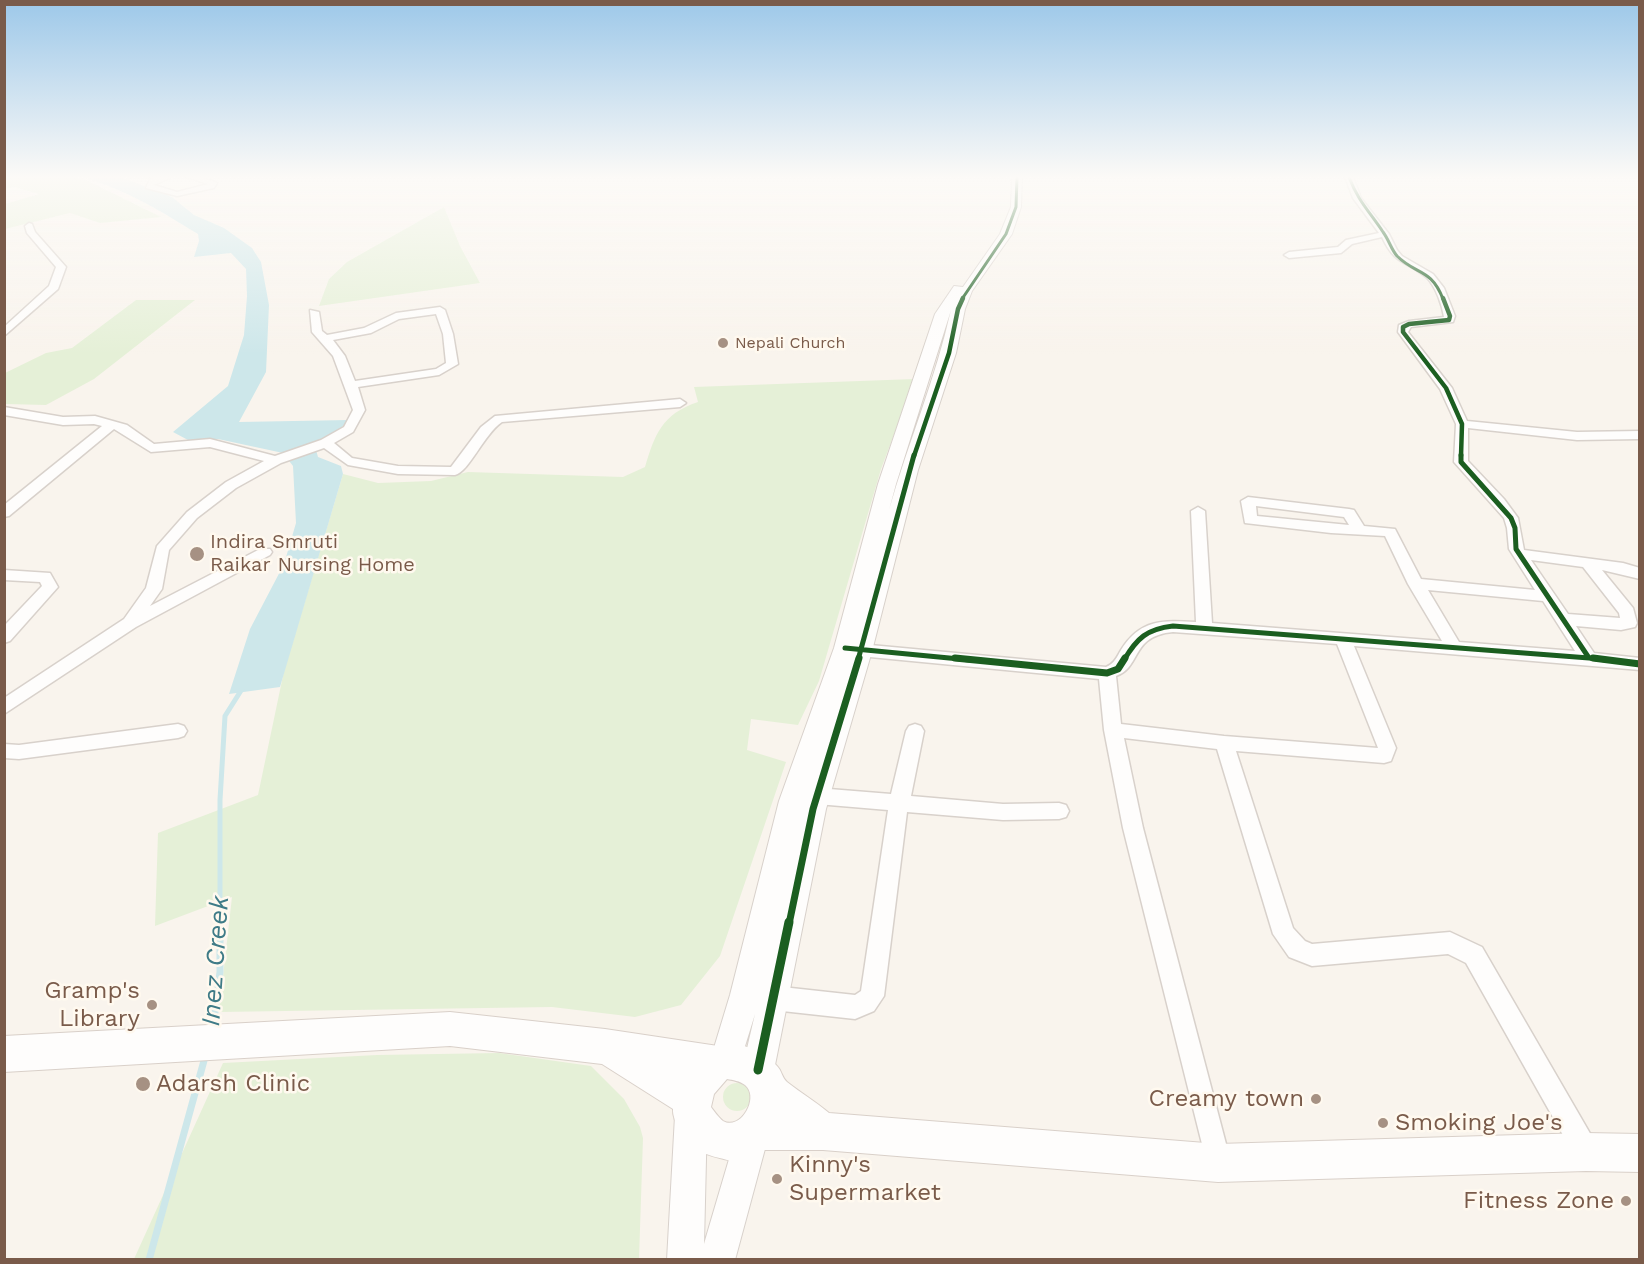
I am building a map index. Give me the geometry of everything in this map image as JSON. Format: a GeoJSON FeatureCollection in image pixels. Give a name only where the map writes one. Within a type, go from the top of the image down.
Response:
{"type":"FeatureCollection","features":[{"type":"Feature","properties":{"kind":"main road"},"geometry":{"type":"LineString","coordinates":[[4,1054],[450,1029],[605,1047],[742,1071],[823,1131]]}},
{"type":"Feature","properties":{"kind":"main road"},"geometry":{"type":"LineString","coordinates":[[605,1047],[692,1106],[705,1133],[713,1140],[731,1142],[754,1132],[823,1131],[1218,1163],[1586,1152],[1640,1153]]}},
{"type":"Feature","properties":{"kind":"main road"},"geometry":{"type":"LineString","coordinates":[[692,1106],[696,1087],[704,1075],[742,1071]]}},
{"type":"Feature","properties":{"kind":"main road"},"geometry":{"type":"LineString","coordinates":[[742,1071],[767,1115],[754,1132]]}},
{"type":"Feature","properties":{"kind":"street"},"geometry":{"type":"LineString","coordinates":[[4,333],[54,286],[61,267],[34,236]]}},
{"type":"Feature","properties":{"kind":"street"},"geometry":{"type":"LineString","coordinates":[[742,1071],[773,998],[817,796],[853,649],[887,484],[942,314],[997,236]]}},
{"type":"Feature","properties":{"kind":"street"},"geometry":{"type":"LineString","coordinates":[[742,1071],[745,995],[792,801],[853,649],[909,470],[949,353],[958,309],[966,291],[1005,236]]}},
{"type":"Feature","properties":{"kind":"street"},"geometry":{"type":"LineString","coordinates":[[1289,255],[1341,250],[1349,242],[1376,236]]}},
{"type":"Feature","properties":{"kind":"street"},"geometry":{"type":"LineString","coordinates":[[1386,236],[1399,258],[1431,276],[1439,288],[1450,316],[1449,320],[1409,324],[1403,327],[1403,332],[1446,388],[1462,424],[1461,462],[1509,515],[1515,526],[1513,541],[1520,554],[1590,658]]}},
{"type":"Feature","properties":{"kind":"street"},"geometry":{"type":"LineString","coordinates":[[326,338],[367,331],[396,316],[440,310],[452,364],[439,372],[350,385]]}},
{"type":"Feature","properties":{"kind":"street"},"geometry":{"type":"LineString","coordinates":[[130,623],[154,589],[162,549],[192,514],[231,485],[276,460],[326,443],[349,429],[359,410],[337,353],[326,338],[317,332],[314,312]]}},
{"type":"Feature","properties":{"kind":"street"},"geometry":{"type":"LineString","coordinates":[[326,443],[348,461],[398,470],[455,471],[484,428],[499,419],[680,403]]}},
{"type":"Feature","properties":{"kind":"street"},"geometry":{"type":"LineString","coordinates":[[6,413],[63,421],[95,420],[123,428],[151,448],[210,443],[276,460]]}},
{"type":"Feature","properties":{"kind":"street"},"geometry":{"type":"LineString","coordinates":[[1462,424],[1554,434],[1640,435]]}},
{"type":"Feature","properties":{"kind":"street"},"geometry":{"type":"LineString","coordinates":[[4,513],[111,425]]}},
{"type":"Feature","properties":{"kind":"street"},"geometry":{"type":"LineString","coordinates":[[1359,531],[1349,513],[1248,501],[1251,520],[1284,525],[1359,531],[1390,532],[1416,584],[1454,647]]}},
{"type":"Feature","properties":{"kind":"street"},"geometry":{"type":"LineString","coordinates":[[1198,510],[1204,628]]}},
{"type":"Feature","properties":{"kind":"street"},"geometry":{"type":"LineString","coordinates":[[4,707],[130,623],[265,552]]}},
{"type":"Feature","properties":{"kind":"street"},"geometry":{"type":"LineString","coordinates":[[1520,554],[1623,568],[1640,574]]}},
{"type":"Feature","properties":{"kind":"street"},"geometry":{"type":"LineString","coordinates":[[1563,619],[1629,623],[1627,612],[1588,563]]}},
{"type":"Feature","properties":{"kind":"street"},"geometry":{"type":"LineString","coordinates":[[4,575],[45,577],[50,587],[4,637]]}},
{"type":"Feature","properties":{"kind":"street"},"geometry":{"type":"LineString","coordinates":[[1416,584],[1548,596]]}},
{"type":"Feature","properties":{"kind":"street"},"geometry":{"type":"LineString","coordinates":[[853,649],[1107,673],[1118,669],[1141,633],[1154,627],[1173,626],[1590,658],[1640,664]]}},
{"type":"Feature","properties":{"kind":"street"},"geometry":{"type":"LineString","coordinates":[[1113,730],[1384,756],[1388,748],[1343,639]]}},
{"type":"Feature","properties":{"kind":"street"},"geometry":{"type":"LineString","coordinates":[[1107,673],[1113,730],[1133,828],[1218,1163]]}},
{"type":"Feature","properties":{"kind":"street"},"geometry":{"type":"LineString","coordinates":[[4,751],[19,752],[178,731]]}},
{"type":"Feature","properties":{"kind":"street"},"geometry":{"type":"LineString","coordinates":[[773,998],[855,1007],[866,1003],[872,996],[898,804],[915,731]]}},
{"type":"Feature","properties":{"kind":"street"},"geometry":{"type":"LineString","coordinates":[[1224,742],[1284,934],[1297,949],[1312,955],[1450,943],[1474,954],[1586,1152]]}},
{"type":"Feature","properties":{"kind":"street"},"geometry":{"type":"LineString","coordinates":[[817,796],[1003,812],[1059,812]]}},
{"type":"Feature","properties":{"kind":"street"},"geometry":{"type":"LineString","coordinates":[[685,1260],[692,1106]]}},
{"type":"Feature","properties":{"kind":"street"},"geometry":{"type":"LineString","coordinates":[[717,1260],[754,1132]]}},
{"type":"Feature","properties":{"kind":"green space"},"geometry":{"type":"Polygon","coordinates":[[[393,236],[456,236],[480,283],[319,306],[329,279],[347,262],[393,236]]]}},
{"type":"Feature","properties":{"kind":"green space"},"geometry":{"type":"Polygon","coordinates":[[[136,300],[195,300],[94,379],[46,405],[5,404],[5,373],[46,353],[72,348],[136,300]]]}},
{"type":"Feature","properties":{"kind":"green space"},"geometry":{"type":"Polygon","coordinates":[[[915,379],[881,469],[819,681],[798,725],[751,719],[747,750],[786,762],[720,956],[681,1005],[635,1017],[552,1007],[219,1012],[232,897],[155,926],[158,833],[258,795],[284,671],[343,474],[378,483],[431,481],[468,472],[623,477],[645,467],[652,445],[668,419],[698,402],[694,387],[915,379]]]}},
{"type":"Feature","properties":{"kind":"green space"},"geometry":{"type":"Polygon","coordinates":[[[499,1053],[591,1066],[624,1099],[640,1127],[643,1138],[639,1259],[134,1259],[223,1063],[377,1055],[499,1053]]]}},
{"type":"Feature","properties":{"kind":"green space"},"geometry":{"type":"Polygon","coordinates":[[[737,1083],[747,1087],[751,1097],[747,1107],[737,1111],[727,1107],[723,1097],[727,1087],[737,1083]]]}},
{"type":"Feature","properties":{"kind":"water"},"geometry":{"type":"Polygon","coordinates":[[[198,236],[235,236],[252,248],[261,262],[269,305],[266,372],[239,422],[349,420],[334,435],[314,443],[318,457],[341,466],[343,474],[280,687],[229,694],[250,629],[284,564],[296,523],[293,466],[283,453],[218,439],[188,440],[173,432],[228,386],[244,335],[247,296],[246,269],[231,253],[194,257],[198,236]]]}},
{"type":"Feature","properties":{"kind":"waterway","name":"Inez Creek"},"geometry":{"type":"LineString","coordinates":[[213,1028],[220,972],[220,800],[225,716],[242,689]]}},
{"type":"Feature","properties":{"kind":"waterway","name":"Inez Creek"},"geometry":{"type":"LineString","coordinates":[[149,1260],[205,1057]]}},
{"type":"Feature","properties":{"kind":"cycle path"},"geometry":{"type":"LineString","coordinates":[[758,1070],[813,809],[861,651],[909,470],[949,353],[958,309],[966,291],[1005,236]]}},
{"type":"Feature","properties":{"kind":"cycle path"},"geometry":{"type":"LineString","coordinates":[[1386,236],[1399,258],[1430,276],[1439,288],[1450,316],[1449,320],[1409,324],[1403,327],[1403,332],[1446,388],[1462,424],[1461,462],[1506,510],[1515,528],[1516,549],[1589,658],[1640,664]]}},
{"type":"Feature","properties":{"kind":"cycle path"},"geometry":{"type":"LineString","coordinates":[[845,648],[1107,673],[1118,669],[1134,644],[1145,633],[1161,627],[1173,626],[1589,658]]}},
{"type":"Feature","properties":{"kind":"place","name":"Nepali Church"},"geometry":{"type":"Point","coordinates":[723,343]}},
{"type":"Feature","properties":{"kind":"place","name":"Indira Smruti Raikar Nursing Home"},"geometry":{"type":"Point","coordinates":[197,554]}},
{"type":"Feature","properties":{"kind":"place","name":"Gramp's Library"},"geometry":{"type":"Point","coordinates":[152,1005]}},
{"type":"Feature","properties":{"kind":"place","name":"Adarsh Clinic"},"geometry":{"type":"Point","coordinates":[143,1084]}},
{"type":"Feature","properties":{"kind":"place","name":"Creamy town"},"geometry":{"type":"Point","coordinates":[1316,1099]}},
{"type":"Feature","properties":{"kind":"place","name":"Smoking Joe's"},"geometry":{"type":"Point","coordinates":[1383,1123]}},
{"type":"Feature","properties":{"kind":"place","name":"Kinny's Supermarket"},"geometry":{"type":"Point","coordinates":[777,1179]}},
{"type":"Feature","properties":{"kind":"place","name":"Fitness Zone"},"geometry":{"type":"Point","coordinates":[1626,1201]}}]}
